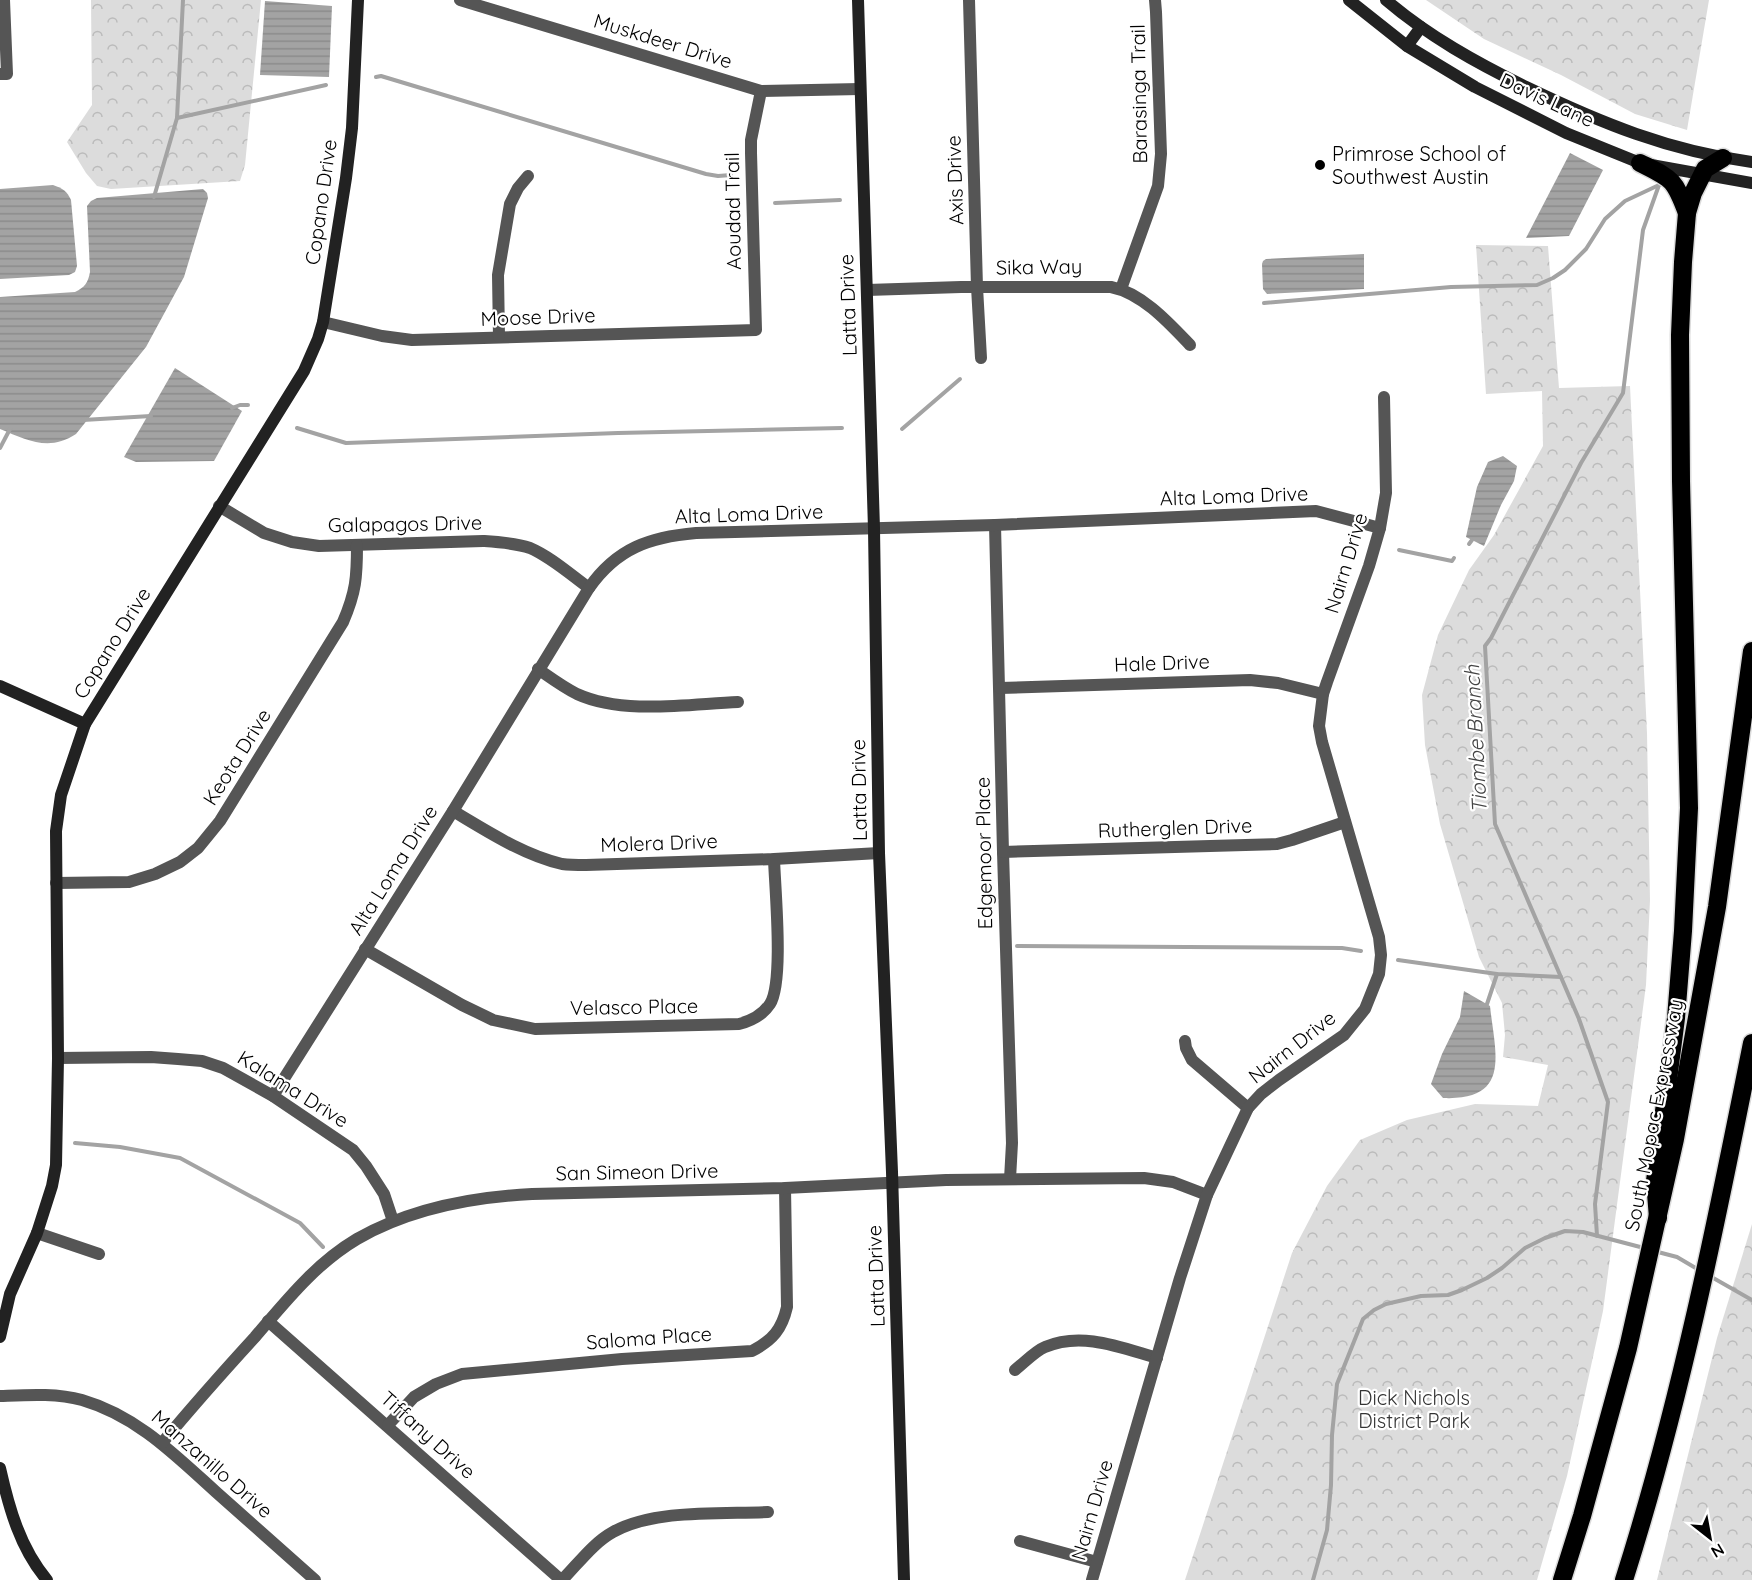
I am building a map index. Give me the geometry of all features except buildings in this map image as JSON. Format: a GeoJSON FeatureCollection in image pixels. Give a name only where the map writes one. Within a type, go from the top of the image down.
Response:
{"type":"FeatureCollection","features":[{"type":"Feature","properties":{"kind":"highway"},"geometry":{"type":"LineString","coordinates":[[1659,1186],[1677,1007],[1689,818],[1680,335],[1687,213],[1701,175],[1705,169],[1723,158]]}},
{"type":"Feature","properties":{"kind":"highway"},"geometry":{"type":"LineString","coordinates":[[1640,163],[1668,177],[1678,189],[1687,213]]}},
{"type":"Feature","properties":{"kind":"highway","name":"South Mopac Expressway"},"geometry":{"type":"LineString","coordinates":[[1562,1580],[1613,1403],[1658,1218],[1659,1186],[1675,1139],[1717,907],[1752,651]]}},
{"type":"Feature","properties":{"kind":"highway"},"geometry":{"type":"LineString","coordinates":[[1624,1580],[1639,1534],[1695,1319],[1752,1043]]}},
{"type":"Feature","properties":{"kind":"street"},"geometry":{"type":"LineString","coordinates":[[0,74],[7,74],[4,0]]}},
{"type":"Feature","properties":{"kind":"street","name":"Copano Drive"},"geometry":{"type":"LineString","coordinates":[[0,1337],[10,1294],[37,1233],[56,1165],[58,1058],[56,831],[61,795],[85,724],[304,371],[318,339],[323,322],[352,128],[358,0]]}},
{"type":"Feature","properties":{"kind":"street","name":"Muskdeer Drive"},"geometry":{"type":"LineString","coordinates":[[460,0],[761,91],[860,89]]}},
{"type":"Feature","properties":{"kind":"street","name":"Latta Drive"},"geometry":{"type":"LineString","coordinates":[[858,0],[874,529],[879,853],[893,1184],[904,1580]]}},
{"type":"Feature","properties":{"kind":"street","name":"Axis Drive"},"geometry":{"type":"LineString","coordinates":[[969,0],[981,358]]}},
{"type":"Feature","properties":{"kind":"street","name":"Barasinga Trail"},"geometry":{"type":"LineString","coordinates":[[1121,289],[1158,186],[1160,170],[1161,130],[1155,0]]}},
{"type":"Feature","properties":{"kind":"street","name":"Davis Lane"},"geometry":{"type":"LineString","coordinates":[[1349,0],[1407,46],[1475,87],[1566,132],[1640,163],[1752,183]]}},
{"type":"Feature","properties":{"kind":"street","name":"Davis Lane"},"geometry":{"type":"LineString","coordinates":[[1386,0],[1420,27],[1491,70],[1582,114],[1656,142],[1723,158],[1752,162]]}},
{"type":"Feature","properties":{"kind":"street"},"geometry":{"type":"LineString","coordinates":[[1407,46],[1420,27]]}},
{"type":"Feature","properties":{"kind":"street","name":"Aoudad Trail"},"geometry":{"type":"LineString","coordinates":[[756,330],[751,140],[761,91]]}},
{"type":"Feature","properties":{"kind":"street"},"geometry":{"type":"LineString","coordinates":[[499,337],[498,275],[510,204],[518,188],[528,176]]}},
{"type":"Feature","properties":{"kind":"street","name":"Sika Way"},"geometry":{"type":"LineString","coordinates":[[867,290],[1103,286],[1121,289],[1162,316],[1190,345]]}},
{"type":"Feature","properties":{"kind":"street","name":"Moose Drive"},"geometry":{"type":"LineString","coordinates":[[323,322],[412,340],[756,330]]}},
{"type":"Feature","properties":{"kind":"street","name":"Nairn Drive"},"geometry":{"type":"LineString","coordinates":[[1092,1580],[1207,1195],[1248,1108],[1279,1080],[1344,1035],[1365,1009],[1379,974],[1381,955],[1379,937],[1322,742],[1320,726],[1323,694],[1369,566],[1380,528],[1386,493],[1384,397]]}},
{"type":"Feature","properties":{"kind":"street","name":"Galapagos Drive"},"geometry":{"type":"LineString","coordinates":[[219,506],[264,533],[292,543],[319,546],[483,541],[530,548],[589,588]]}},
{"type":"Feature","properties":{"kind":"street","name":"Alta Loma Drive"},"geometry":{"type":"LineString","coordinates":[[273,1096],[589,588],[600,573],[625,552],[651,540],[671,535],[696,533],[995,525],[1316,511],[1380,528]]}},
{"type":"Feature","properties":{"kind":"street","name":"Edgemoor Place"},"geometry":{"type":"LineString","coordinates":[[995,525],[1012,1143],[1010,1179]]}},
{"type":"Feature","properties":{"kind":"street","name":"Keota Drive"},"geometry":{"type":"LineString","coordinates":[[56,883],[129,882],[155,874],[180,862],[198,848],[220,821],[343,621],[352,600],[357,576],[357,545]]}},
{"type":"Feature","properties":{"kind":"street"},"geometry":{"type":"LineString","coordinates":[[538,669],[579,694],[615,704],[652,706],[738,702]]}},
{"type":"Feature","properties":{"kind":"street","name":"Hale Drive"},"geometry":{"type":"LineString","coordinates":[[1000,688],[1250,680],[1278,683],[1323,694]]}},
{"type":"Feature","properties":{"kind":"street"},"geometry":{"type":"LineString","coordinates":[[0,686],[85,724]]}},
{"type":"Feature","properties":{"kind":"street","name":"Molera Drive"},"geometry":{"type":"LineString","coordinates":[[453,810],[507,842],[545,859],[565,864],[774,859],[879,853]]}},
{"type":"Feature","properties":{"kind":"street","name":"Rutherglen Drive"},"geometry":{"type":"LineString","coordinates":[[1003,852],[1277,844],[1345,822]]}},
{"type":"Feature","properties":{"kind":"street","name":"Velasco Place"},"geometry":{"type":"LineString","coordinates":[[365,949],[462,1005],[493,1020],[512,1025],[535,1029],[739,1024],[751,1021],[762,1013],[770,1004],[776,990],[774,859]]}},
{"type":"Feature","properties":{"kind":"street"},"geometry":{"type":"LineString","coordinates":[[1185,1041],[1192,1060],[1248,1108]]}},
{"type":"Feature","properties":{"kind":"street","name":"Kalama Drive"},"geometry":{"type":"LineString","coordinates":[[58,1058],[151,1057],[202,1061],[223,1068],[273,1096],[352,1150],[366,1166],[384,1194],[393,1221]]}},
{"type":"Feature","properties":{"kind":"street","name":"San Simeon Drive"},"geometry":{"type":"LineString","coordinates":[[162,1443],[299,1285],[332,1256],[357,1239],[393,1221],[441,1207],[501,1195],[785,1188],[946,1180],[1144,1178],[1173,1182],[1207,1195]]}},
{"type":"Feature","properties":{"kind":"street","name":"Saloma Place"},"geometry":{"type":"LineString","coordinates":[[387,1425],[414,1397],[436,1384],[462,1374],[622,1359],[752,1351],[765,1344],[776,1334],[784,1321],[787,1307],[785,1188]]}},
{"type":"Feature","properties":{"kind":"street"},"geometry":{"type":"LineString","coordinates":[[37,1233],[99,1254]]}},
{"type":"Feature","properties":{"kind":"street","name":"Tiffany Drive"},"geometry":{"type":"LineString","coordinates":[[268,1321],[562,1580]]}},
{"type":"Feature","properties":{"kind":"street"},"geometry":{"type":"LineString","coordinates":[[1015,1370],[1045,1347],[1083,1340],[1100,1342],[1157,1358]]}},
{"type":"Feature","properties":{"kind":"street","name":"Manzanillo Drive"},"geometry":{"type":"LineString","coordinates":[[0,1396],[64,1396],[82,1400],[128,1419],[162,1443],[315,1580]]}},
{"type":"Feature","properties":{"kind":"street"},"geometry":{"type":"LineString","coordinates":[[0,1468],[6,1498],[18,1533],[40,1578]]}},
{"type":"Feature","properties":{"kind":"street"},"geometry":{"type":"LineString","coordinates":[[562,1580],[594,1546],[611,1533],[636,1521],[657,1517],[768,1512]]}},
{"type":"Feature","properties":{"kind":"street"},"geometry":{"type":"LineString","coordinates":[[1020,1541],[1097,1562]]}},
{"type":"Feature","properties":{"kind":"green space"},"geometry":{"type":"Polygon","coordinates":[[[91,0],[261,0],[245,165],[240,181],[111,189],[97,186],[86,173],[67,142],[92,105],[91,0]]]}},
{"type":"Feature","properties":{"kind":"green space"},"geometry":{"type":"Polygon","coordinates":[[[1426,0],[1709,0],[1687,130],[1635,114],[1561,75],[1484,39],[1426,0]]]}},
{"type":"Feature","properties":{"kind":"green space","name":"Dick Nichols District Park"},"geometry":{"type":"Polygon","coordinates":[[[1476,245],[1548,246],[1559,388],[1630,386],[1647,733],[1650,900],[1646,985],[1603,1311],[1567,1476],[1537,1580],[1185,1580],[1292,1253],[1327,1186],[1360,1140],[1407,1120],[1475,1104],[1538,1106],[1548,1065],[1503,1057],[1505,1035],[1502,1003],[1479,957],[1440,824],[1425,745],[1422,695],[1438,635],[1469,570],[1494,535],[1543,446],[1542,391],[1486,394],[1476,245]]]}},
{"type":"Feature","properties":{"kind":"green space"},"geometry":{"type":"Polygon","coordinates":[[[1752,1224],[1752,1580],[1657,1580],[1717,1338],[1752,1224]]]}},
{"type":"Feature","properties":{"kind":"shaded area"},"geometry":{"type":"Polygon","coordinates":[[[265,1],[332,6],[329,77],[260,75],[265,1]]]}},
{"type":"Feature","properties":{"kind":"shaded area"},"geometry":{"type":"Polygon","coordinates":[[[1570,153],[1603,170],[1569,236],[1526,238],[1570,153]]]}},
{"type":"Feature","properties":{"kind":"shaded area"},"geometry":{"type":"Polygon","coordinates":[[[53,185],[64,190],[71,200],[77,266],[75,272],[69,275],[0,279],[0,189],[53,185]]]}},
{"type":"Feature","properties":{"kind":"shaded area"},"geometry":{"type":"Polygon","coordinates":[[[203,189],[208,198],[184,277],[146,347],[76,434],[57,442],[47,443],[29,440],[0,429],[0,297],[75,292],[84,286],[90,272],[87,206],[91,201],[97,198],[203,189]]]}},
{"type":"Feature","properties":{"kind":"shaded area"},"geometry":{"type":"Polygon","coordinates":[[[1364,254],[1364,289],[1267,294],[1263,289],[1262,264],[1266,259],[1364,254]]]}},
{"type":"Feature","properties":{"kind":"shaded area"},"geometry":{"type":"Polygon","coordinates":[[[175,368],[242,411],[214,461],[136,462],[124,457],[175,368]]]}},
{"type":"Feature","properties":{"kind":"shaded area"},"geometry":{"type":"Polygon","coordinates":[[[1503,456],[1517,466],[1514,481],[1484,546],[1466,537],[1477,487],[1488,462],[1503,456]]]}},
{"type":"Feature","properties":{"kind":"shaded area"},"geometry":{"type":"Polygon","coordinates":[[[1464,991],[1490,1006],[1496,1057],[1494,1071],[1490,1083],[1480,1092],[1465,1097],[1443,1098],[1431,1084],[1442,1054],[1460,1017],[1464,991]]]}},
{"type":"Feature","properties":{"kind":"waterway"},"geometry":{"type":"LineString","coordinates":[[154,197],[177,118],[183,0]]}},
{"type":"Feature","properties":{"kind":"waterway"},"geometry":{"type":"LineString","coordinates":[[376,77],[381,76],[706,174],[731,175]]}},
{"type":"Feature","properties":{"kind":"waterway"},"geometry":{"type":"LineString","coordinates":[[177,118],[326,85]]}},
{"type":"Feature","properties":{"kind":"waterway"},"geometry":{"type":"LineString","coordinates":[[1264,303],[1451,287],[1537,285],[1565,270],[1586,249],[1605,219],[1625,201],[1659,185]]}},
{"type":"Feature","properties":{"kind":"waterway","name":"Tiombe Branch"},"geometry":{"type":"LineString","coordinates":[[1597,1236],[1595,1204],[1608,1102],[1579,1019],[1495,824],[1485,646],[1581,463],[1623,393],[1643,230],[1659,185]]}},
{"type":"Feature","properties":{"kind":"waterway"},"geometry":{"type":"LineString","coordinates":[[775,203],[840,200]]}},
{"type":"Feature","properties":{"kind":"waterway"},"geometry":{"type":"LineString","coordinates":[[902,429],[960,379]]}},
{"type":"Feature","properties":{"kind":"waterway"},"geometry":{"type":"LineString","coordinates":[[232,408],[248,405]]}},
{"type":"Feature","properties":{"kind":"waterway"},"geometry":{"type":"LineString","coordinates":[[83,420],[151,416]]}},
{"type":"Feature","properties":{"kind":"waterway"},"geometry":{"type":"LineString","coordinates":[[297,428],[346,443],[842,428]]}},
{"type":"Feature","properties":{"kind":"waterway"},"geometry":{"type":"LineString","coordinates":[[0,448],[10,429]]}},
{"type":"Feature","properties":{"kind":"waterway"},"geometry":{"type":"LineString","coordinates":[[1469,544],[1472,540]]}},
{"type":"Feature","properties":{"kind":"waterway"},"geometry":{"type":"LineString","coordinates":[[1399,550],[1452,561],[1454,558]]}},
{"type":"Feature","properties":{"kind":"waterway"},"geometry":{"type":"LineString","coordinates":[[1017,946],[1342,948],[1361,951]]}},
{"type":"Feature","properties":{"kind":"waterway"},"geometry":{"type":"LineString","coordinates":[[1398,960],[1497,974],[1561,977]]}},
{"type":"Feature","properties":{"kind":"waterway"},"geometry":{"type":"LineString","coordinates":[[1487,1004],[1497,974]]}},
{"type":"Feature","properties":{"kind":"waterway"},"geometry":{"type":"LineString","coordinates":[[75,1143],[120,1147],[180,1158],[300,1223],[323,1247]]}},
{"type":"Feature","properties":{"kind":"waterway"},"geometry":{"type":"LineString","coordinates":[[1313,1580],[1327,1530],[1337,1384],[1363,1319],[1386,1304],[1421,1296],[1448,1295],[1462,1290],[1487,1278],[1525,1248],[1565,1231],[1583,1232],[1644,1248]]}},
{"type":"Feature","properties":{"kind":"waterway"},"geometry":{"type":"LineString","coordinates":[[1654,1251],[1677,1257],[1699,1270]]}},
{"type":"Feature","properties":{"kind":"waterway"},"geometry":{"type":"LineString","coordinates":[[1708,1275],[1752,1300]]}},
{"type":"Feature","properties":{"kind":"place","name":"Primrose School of Southwest Austin"},"geometry":{"type":"Point","coordinates":[1320,165]}}]}
